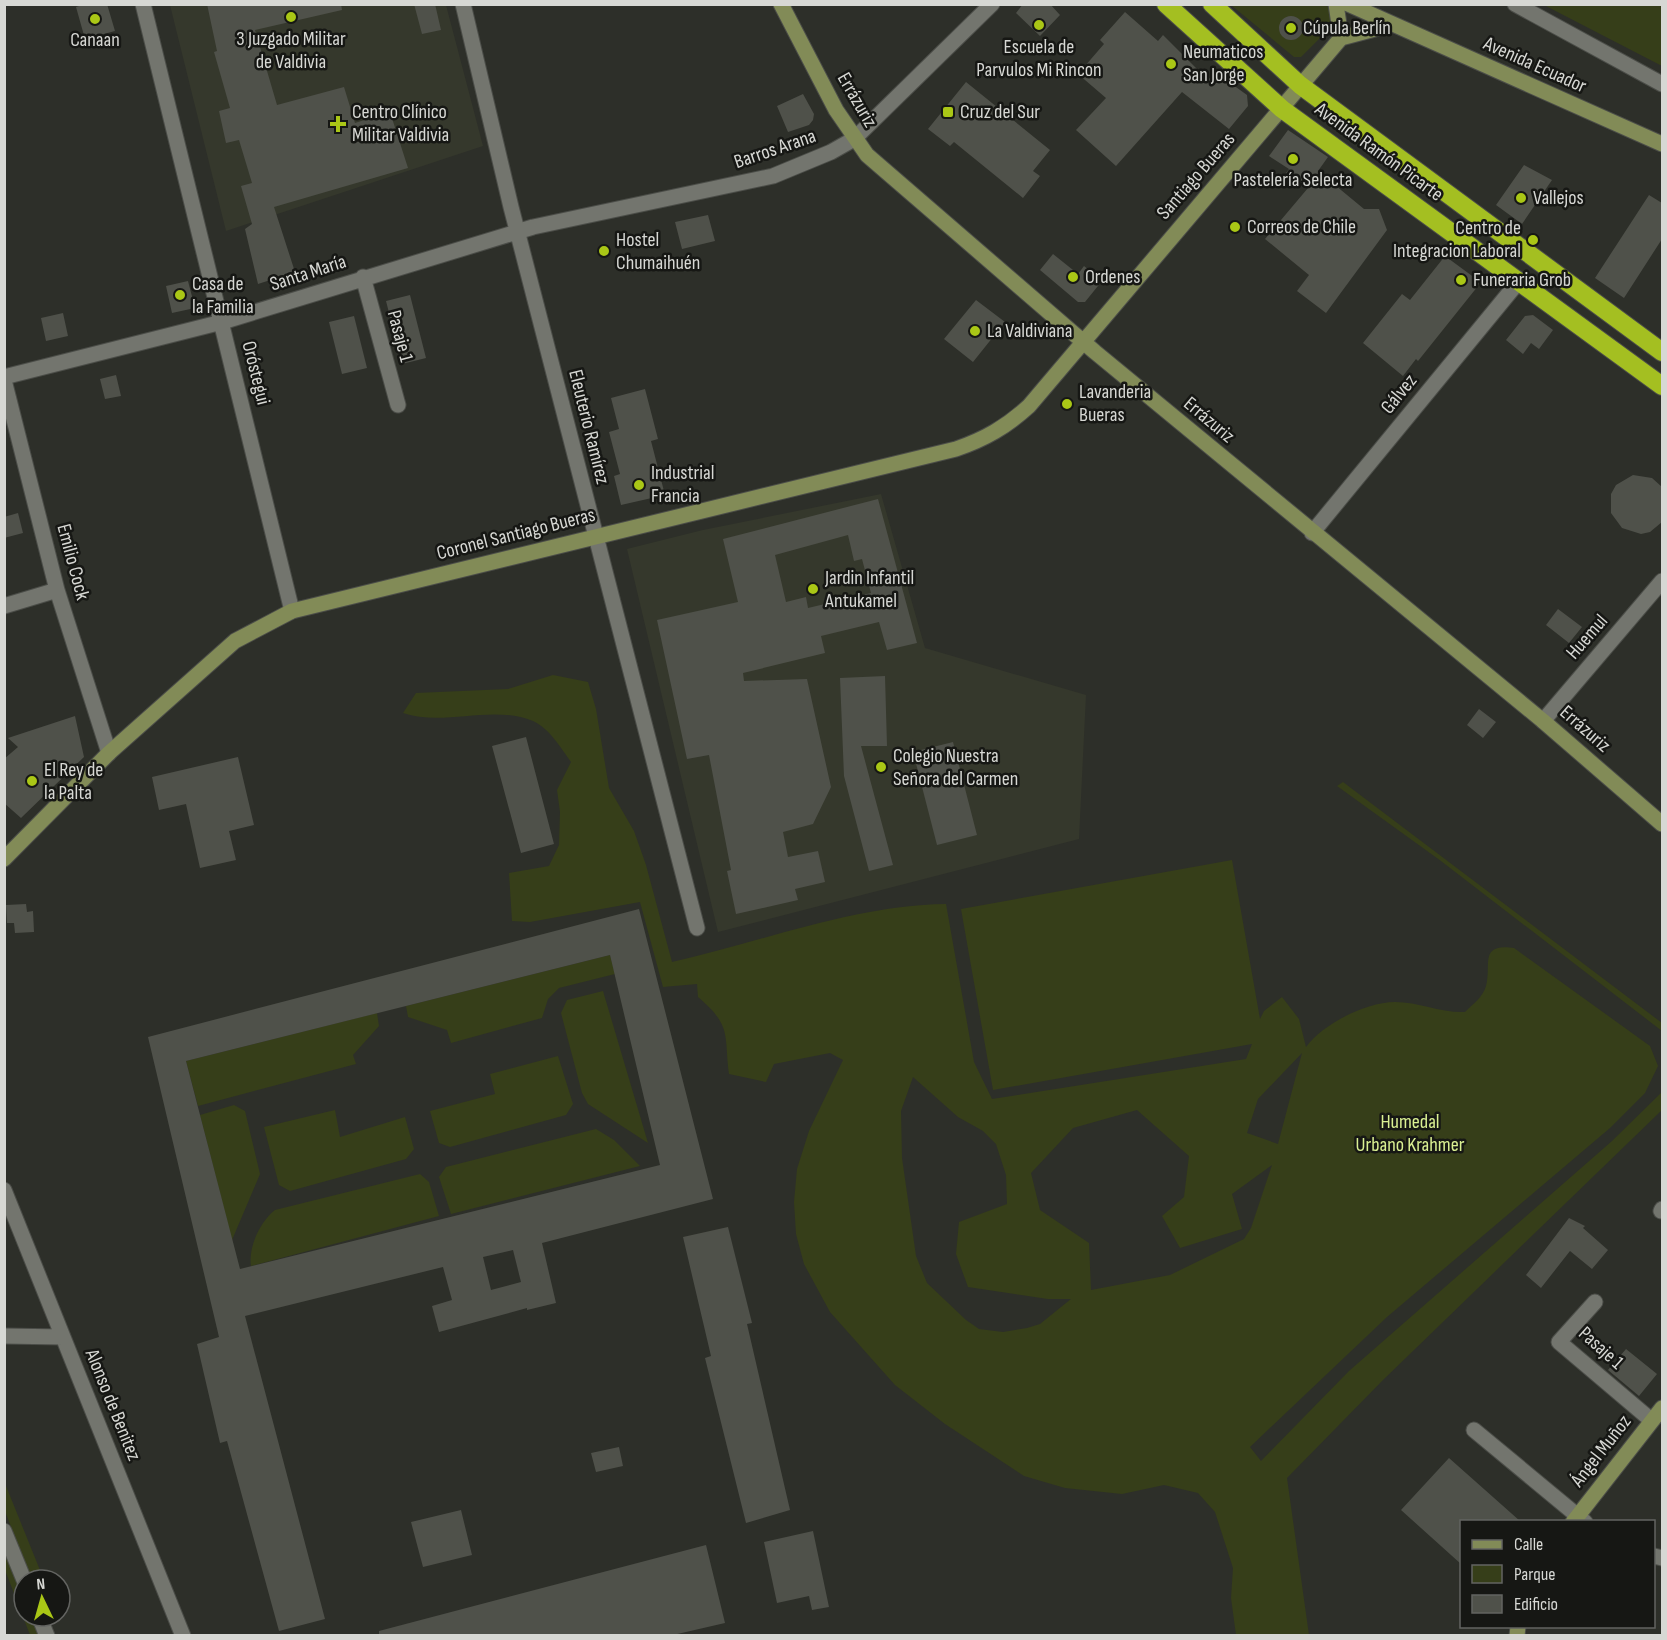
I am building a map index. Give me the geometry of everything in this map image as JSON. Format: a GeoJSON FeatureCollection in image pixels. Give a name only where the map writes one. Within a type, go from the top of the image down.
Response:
{"type":"FeatureCollection","features":[{"type":"Feature","properties":{"kind":"highway","name":"Avenida Ramón Picarte"},"geometry":{"type":"LineString","coordinates":[[1166,4],[1282,109],[1662,386]]}},
{"type":"Feature","properties":{"kind":"highway","name":"Avenida Ramón Picarte"},"geometry":{"type":"LineString","coordinates":[[1212,4],[1300,85],[1662,352]]}},
{"type":"Feature","properties":{"kind":"main road","name":"Errázuriz"},"geometry":{"type":"LineString","coordinates":[[781,4],[854,139],[867,154],[1083,342],[1311,533],[1543,721],[1662,824]]}},
{"type":"Feature","properties":{"kind":"main road"},"geometry":{"type":"LineString","coordinates":[[1336,4],[1341,38],[1390,25]]}},
{"type":"Feature","properties":{"kind":"main road","name":"Avenida Ecuador"},"geometry":{"type":"LineString","coordinates":[[1347,4],[1662,144]]}},
{"type":"Feature","properties":{"kind":"main road","name":"Santiago Bueras"},"geometry":{"type":"LineString","coordinates":[[1083,342],[1341,38]]}},
{"type":"Feature","properties":{"kind":"main road","name":"Coronel Santiago Bueras"},"geometry":{"type":"LineString","coordinates":[[4,859],[109,753],[235,641],[292,611],[596,535],[837,479],[983,440],[1008,426],[1029,406],[1083,342]]}},
{"type":"Feature","properties":{"kind":"main road","name":"Ángel Muñoz"},"geometry":{"type":"LineString","coordinates":[[1579,1520],[1662,1408]]}},
{"type":"Feature","properties":{"kind":"street","name":"Oróstegui"},"geometry":{"type":"LineString","coordinates":[[142,4],[292,611]]}},
{"type":"Feature","properties":{"kind":"street","name":"Eleuterio Ramírez"},"geometry":{"type":"LineString","coordinates":[[463,4],[518,231],[697,928]]}},
{"type":"Feature","properties":{"kind":"street","name":"Barros Arana"},"geometry":{"type":"LineString","coordinates":[[518,231],[773,176],[831,152],[854,139],[992,4]]}},
{"type":"Feature","properties":{"kind":"street"},"geometry":{"type":"LineString","coordinates":[[1515,4],[1662,84]]}},
{"type":"Feature","properties":{"kind":"street","name":"Santa María"},"geometry":{"type":"LineString","coordinates":[[4,379],[222,322],[518,231]]}},
{"type":"Feature","properties":{"kind":"street","name":"Pasaje 1"},"geometry":{"type":"LineString","coordinates":[[363,277],[398,405]]}},
{"type":"Feature","properties":{"kind":"street","name":"Gálvez"},"geometry":{"type":"LineString","coordinates":[[1311,533],[1519,281]]}},
{"type":"Feature","properties":{"kind":"street","name":"Emilio Cock"},"geometry":{"type":"LineString","coordinates":[[4,379],[57,591],[109,753]]}},
{"type":"Feature","properties":{"kind":"street","name":"Huemul"},"geometry":{"type":"LineString","coordinates":[[1543,721],[1662,581]]}},
{"type":"Feature","properties":{"kind":"street"},"geometry":{"type":"LineString","coordinates":[[4,606],[57,591]]}},
{"type":"Feature","properties":{"kind":"street","name":"Alonso de Benitez"},"geometry":{"type":"LineString","coordinates":[[4,1190],[183,1635]]}},
{"type":"Feature","properties":{"kind":"street","name":"Pasaje 1"},"geometry":{"type":"LineString","coordinates":[[1595,1302],[1559,1342],[1651,1420]]}},
{"type":"Feature","properties":{"kind":"street"},"geometry":{"type":"LineString","coordinates":[[4,1336],[63,1337]]}},
{"type":"Feature","properties":{"kind":"street"},"geometry":{"type":"LineString","coordinates":[[1474,1430],[1579,1520]]}},
{"type":"Feature","properties":{"kind":"street"},"geometry":{"type":"LineString","coordinates":[[4,1531],[19,1568]]}},
{"type":"Feature","properties":{"kind":"shaded area","name":"Centro Clínico Militar Valdivia"},"geometry":{"type":"Polygon","coordinates":[[[170,5],[446,5],[483,146],[226,231],[170,5]]]}},
{"type":"Feature","properties":{"kind":"shaded area","name":"Colegio Nuestra Señora del Carmen"},"geometry":{"type":"Polygon","coordinates":[[[881,494],[925,648],[1086,695],[1079,839],[718,932],[627,549],[703,530],[881,494]]]}},
{"type":"Feature","properties":{"kind":"green space"},"geometry":{"type":"Polygon","coordinates":[[[1231,5],[1324,5],[1332,8],[1334,24],[1301,57],[1294,57],[1231,5]]]}},
{"type":"Feature","properties":{"kind":"green space"},"geometry":{"type":"Polygon","coordinates":[[[1544,5],[1662,5],[1662,66],[1544,5]]]}},
{"type":"Feature","properties":{"kind":"green space","name":"Humedal Urbano Krahmer"},"geometry":{"type":"Polygon","coordinates":[[[553,675],[588,682],[596,709],[609,788],[634,831],[646,865],[672,962],[843,918],[912,906],[946,904],[974,1062],[992,1099],[1246,1059],[1252,1044],[993,1090],[961,909],[1232,860],[1260,1019],[1264,1011],[1282,997],[1299,1019],[1306,1047],[1323,1030],[1346,1016],[1384,1003],[1404,1002],[1447,1011],[1465,1012],[1485,990],[1491,952],[1503,947],[1514,948],[1650,1046],[1658,1066],[1645,1093],[1610,1128],[1387,1317],[1250,1447],[1261,1461],[1349,1371],[1612,1141],[1662,1092],[1662,1110],[1383,1380],[1287,1478],[1309,1635],[1236,1635],[1231,1598],[1233,1568],[1215,1512],[1198,1493],[1164,1485],[1122,1494],[1065,1488],[1024,1476],[945,1424],[895,1385],[830,1312],[804,1264],[796,1234],[794,1202],[797,1169],[809,1131],[843,1060],[830,1053],[774,1064],[766,1082],[729,1074],[724,1031],[716,1016],[698,997],[697,984],[663,987],[640,902],[530,922],[512,921],[509,873],[549,866],[559,845],[560,812],[557,790],[571,762],[549,733],[539,724],[517,716],[484,715],[435,718],[403,713],[416,693],[508,689],[553,675]],[[1302,1053],[1258,1099],[1247,1133],[1278,1144],[1302,1053]],[[913,1077],[901,1111],[902,1158],[916,1256],[927,1283],[966,1320],[979,1329],[1003,1332],[1040,1324],[1071,1299],[1048,1299],[968,1287],[956,1254],[959,1222],[1007,1204],[1006,1175],[996,1144],[983,1131],[958,1117],[913,1077]],[[1137,1110],[1073,1128],[1031,1173],[1040,1210],[1089,1243],[1091,1290],[1170,1275],[1244,1239],[1251,1228],[1272,1165],[1232,1194],[1242,1229],[1180,1248],[1162,1216],[1184,1197],[1189,1156],[1137,1110]]]}},
{"type":"Feature","properties":{"kind":"green space"},"geometry":{"type":"Polygon","coordinates":[[[1343,782],[1662,1023],[1662,1031],[1441,861],[1337,786],[1343,782]]]}},
{"type":"Feature","properties":{"kind":"green space"},"geometry":{"type":"Polygon","coordinates":[[[610,955],[615,974],[559,988],[548,999],[542,1018],[451,1043],[447,1030],[408,1017],[406,1006],[610,955]]]}},
{"type":"Feature","properties":{"kind":"green space"},"geometry":{"type":"Polygon","coordinates":[[[603,991],[648,1143],[588,1104],[582,1093],[561,1013],[567,1000],[603,991]]]}},
{"type":"Feature","properties":{"kind":"green space"},"geometry":{"type":"Polygon","coordinates":[[[377,1013],[379,1026],[353,1055],[356,1064],[198,1106],[186,1061],[377,1013]]]}},
{"type":"Feature","properties":{"kind":"green space"},"geometry":{"type":"Polygon","coordinates":[[[558,1056],[573,1104],[566,1115],[450,1147],[439,1143],[430,1111],[495,1094],[490,1074],[558,1056]]]}},
{"type":"Feature","properties":{"kind":"green space"},"geometry":{"type":"Polygon","coordinates":[[[234,1105],[245,1111],[260,1174],[232,1240],[200,1115],[234,1105]]]}},
{"type":"Feature","properties":{"kind":"green space"},"geometry":{"type":"Polygon","coordinates":[[[335,1110],[340,1137],[405,1117],[414,1149],[406,1159],[290,1191],[279,1185],[264,1127],[335,1110]]]}},
{"type":"Feature","properties":{"kind":"green space"},"geometry":{"type":"Polygon","coordinates":[[[596,1129],[614,1140],[640,1166],[451,1214],[439,1177],[446,1167],[596,1129]]]}},
{"type":"Feature","properties":{"kind":"green space"},"geometry":{"type":"Polygon","coordinates":[[[420,1174],[429,1182],[439,1216],[251,1266],[251,1251],[256,1235],[264,1221],[275,1210],[420,1174]]]}},
{"type":"Feature","properties":{"kind":"green space"},"geometry":{"type":"Polygon","coordinates":[[[4,1481],[39,1568],[26,1568],[5,1511],[4,1481]]]}},
{"type":"Feature","properties":{"kind":"green space"},"geometry":{"type":"Polygon","coordinates":[[[4,1544],[14,1568],[12,1588],[5,1570],[4,1544]]]}},
{"type":"Feature","properties":{"kind":"green space"},"geometry":{"type":"Polygon","coordinates":[[[27,1628],[38,1628],[41,1635],[30,1635],[27,1628]]]}},
{"type":"Feature","properties":{"kind":"building","name":"Canaan"},"geometry":{"type":"Polygon","coordinates":[[[85,4],[107,4],[115,31],[85,39],[76,7],[85,4]]]}},
{"type":"Feature","properties":{"kind":"building"},"geometry":{"type":"Polygon","coordinates":[[[207,4],[341,4],[342,10],[255,30],[277,105],[344,87],[355,123],[390,112],[408,168],[274,207],[295,272],[258,284],[245,229],[252,224],[241,186],[252,183],[239,140],[226,143],[219,111],[230,108],[214,52],[217,51],[207,4]]]}},
{"type":"Feature","properties":{"kind":"building"},"geometry":{"type":"Polygon","coordinates":[[[414,4],[435,4],[441,30],[422,34],[414,4]]]}},
{"type":"Feature","properties":{"kind":"building","name":"Escuela de Parvulos Mi Rincon"},"geometry":{"type":"Polygon","coordinates":[[[1023,4],[1050,4],[1060,15],[1040,36],[1016,13],[1023,4]]]}},
{"type":"Feature","properties":{"kind":"building"},"geometry":{"type":"Polygon","coordinates":[[[1125,12],[1158,41],[1163,35],[1208,80],[1215,72],[1247,95],[1248,106],[1229,129],[1182,92],[1116,166],[1076,130],[1106,98],[1078,74],[1104,44],[1100,40],[1125,12]]]}},
{"type":"Feature","properties":{"kind":"building","name":"Cúpula Berlín"},"geometry":{"type":"Polygon","coordinates":[[[1291,16],[1299,20],[1303,28],[1299,36],[1291,40],[1283,36],[1279,28],[1283,20],[1291,16]]]}},
{"type":"Feature","properties":{"kind":"building"},"geometry":{"type":"Polygon","coordinates":[[[966,82],[1050,150],[1033,171],[1040,176],[1023,198],[954,142],[950,146],[928,129],[966,82]]]}},
{"type":"Feature","properties":{"kind":"building"},"geometry":{"type":"Polygon","coordinates":[[[803,94],[814,114],[813,120],[809,125],[788,132],[777,106],[803,94]]]}},
{"type":"Feature","properties":{"kind":"building"},"geometry":{"type":"Polygon","coordinates":[[[1288,130],[1328,157],[1318,171],[1364,209],[1379,209],[1387,230],[1326,313],[1297,291],[1309,275],[1265,239],[1308,188],[1286,173],[1289,169],[1269,156],[1288,130]]]}},
{"type":"Feature","properties":{"kind":"building","name":"Vallejos"},"geometry":{"type":"Polygon","coordinates":[[[1524,165],[1552,180],[1522,224],[1496,205],[1524,165]]]}},
{"type":"Feature","properties":{"kind":"building"},"geometry":{"type":"Polygon","coordinates":[[[1649,195],[1662,203],[1662,239],[1624,298],[1595,278],[1649,195]]]}},
{"type":"Feature","properties":{"kind":"building"},"geometry":{"type":"Polygon","coordinates":[[[708,215],[715,241],[682,249],[675,222],[708,215]]]}},
{"type":"Feature","properties":{"kind":"building","name":"Ordenes"},"geometry":{"type":"Polygon","coordinates":[[[1053,254],[1078,274],[1084,266],[1102,281],[1085,302],[1078,302],[1040,270],[1053,254]]]}},
{"type":"Feature","properties":{"kind":"building"},"geometry":{"type":"Polygon","coordinates":[[[1445,256],[1479,281],[1478,286],[1418,361],[1416,359],[1403,376],[1363,343],[1402,294],[1410,300],[1445,256]]]}},
{"type":"Feature","properties":{"kind":"building","name":"Casa de la Familia"},"geometry":{"type":"Polygon","coordinates":[[[188,281],[195,308],[172,313],[166,286],[188,281]]]}},
{"type":"Feature","properties":{"kind":"building"},"geometry":{"type":"Polygon","coordinates":[[[410,295],[426,358],[402,364],[386,301],[410,295]]]}},
{"type":"Feature","properties":{"kind":"building","name":"La Valdiviana"},"geometry":{"type":"Polygon","coordinates":[[[976,300],[1005,322],[973,362],[944,339],[976,300]]]}},
{"type":"Feature","properties":{"kind":"building"},"geometry":{"type":"Polygon","coordinates":[[[63,313],[68,336],[46,341],[41,318],[63,313]]]}},
{"type":"Feature","properties":{"kind":"building"},"geometry":{"type":"Polygon","coordinates":[[[1533,315],[1553,330],[1539,349],[1531,343],[1523,354],[1506,340],[1525,316],[1533,315]]]}},
{"type":"Feature","properties":{"kind":"building"},"geometry":{"type":"Polygon","coordinates":[[[354,316],[367,368],[342,374],[329,322],[354,316]]]}},
{"type":"Feature","properties":{"kind":"building"},"geometry":{"type":"Polygon","coordinates":[[[116,375],[121,396],[105,399],[100,379],[116,375]]]}},
{"type":"Feature","properties":{"kind":"building"},"geometry":{"type":"Polygon","coordinates":[[[645,389],[658,439],[651,441],[665,495],[621,505],[614,476],[620,474],[609,432],[619,429],[611,398],[645,389]]]}},
{"type":"Feature","properties":{"kind":"building"},"geometry":{"type":"Polygon","coordinates":[[[1633,475],[1652,478],[1662,487],[1662,522],[1650,532],[1641,534],[1622,528],[1611,513],[1611,494],[1616,485],[1633,475]]]}},
{"type":"Feature","properties":{"kind":"building"},"geometry":{"type":"Polygon","coordinates":[[[878,499],[917,643],[887,650],[879,622],[821,636],[825,653],[743,673],[744,681],[807,679],[831,787],[813,824],[783,832],[788,857],[818,851],[825,882],[795,889],[798,900],[736,914],[727,871],[731,870],[709,755],[687,759],[657,620],[738,602],[723,539],[878,499]],[[848,535],[775,555],[786,602],[806,597],[808,608],[871,593],[862,559],[854,561],[848,535]]]}},
{"type":"Feature","properties":{"kind":"building"},"geometry":{"type":"Polygon","coordinates":[[[18,513],[23,533],[4,538],[4,517],[18,513]]]}},
{"type":"Feature","properties":{"kind":"building"},"geometry":{"type":"Polygon","coordinates":[[[1558,609],[1582,627],[1569,643],[1546,625],[1558,609]]]}},
{"type":"Feature","properties":{"kind":"building"},"geometry":{"type":"Polygon","coordinates":[[[885,676],[887,746],[861,746],[893,865],[869,871],[844,776],[840,678],[885,676]]]}},
{"type":"Feature","properties":{"kind":"building"},"geometry":{"type":"Polygon","coordinates":[[[1479,709],[1496,722],[1483,738],[1467,725],[1479,709]]]}},
{"type":"Feature","properties":{"kind":"building","name":"El Rey de la Palta"},"geometry":{"type":"Polygon","coordinates":[[[75,716],[84,757],[21,818],[4,803],[4,759],[18,747],[8,738],[75,716]]]}},
{"type":"Feature","properties":{"kind":"building"},"geometry":{"type":"Polygon","coordinates":[[[526,737],[554,844],[521,853],[492,746],[526,737]]]}},
{"type":"Feature","properties":{"kind":"building"},"geometry":{"type":"Polygon","coordinates":[[[953,742],[977,835],[937,845],[913,752],[953,742]]]}},
{"type":"Feature","properties":{"kind":"building"},"geometry":{"type":"Polygon","coordinates":[[[238,757],[254,825],[229,831],[236,860],[200,868],[186,804],[159,810],[152,777],[238,757]]]}},
{"type":"Feature","properties":{"kind":"building"},"geometry":{"type":"Polygon","coordinates":[[[26,904],[27,912],[33,911],[34,932],[15,933],[14,923],[7,923],[6,905],[26,904]]]}},
{"type":"Feature","properties":{"kind":"building"},"geometry":{"type":"Polygon","coordinates":[[[639,909],[713,1199],[542,1243],[556,1303],[527,1310],[527,1308],[439,1332],[432,1306],[452,1300],[443,1267],[245,1316],[325,1619],[279,1631],[227,1441],[220,1443],[197,1344],[219,1337],[148,1037],[639,909]],[[610,955],[186,1061],[240,1269],[660,1165],[610,955]],[[513,1250],[483,1257],[491,1290],[521,1282],[513,1250]]]}},
{"type":"Feature","properties":{"kind":"building"},"geometry":{"type":"Polygon","coordinates":[[[1569,1218],[1585,1226],[1583,1228],[1608,1250],[1592,1269],[1570,1251],[1541,1288],[1526,1275],[1569,1218]]]}},
{"type":"Feature","properties":{"kind":"building"},"geometry":{"type":"Polygon","coordinates":[[[728,1227],[752,1323],[747,1324],[790,1510],[746,1523],[705,1358],[711,1356],[683,1237],[728,1227]]]}},
{"type":"Feature","properties":{"kind":"building"},"geometry":{"type":"Polygon","coordinates":[[[1626,1349],[1657,1374],[1639,1396],[1608,1370],[1626,1349]]]}},
{"type":"Feature","properties":{"kind":"building"},"geometry":{"type":"Polygon","coordinates":[[[619,1447],[623,1466],[596,1472],[591,1453],[619,1447]]]}},
{"type":"Feature","properties":{"kind":"building"},"geometry":{"type":"Polygon","coordinates":[[[1449,1458],[1519,1520],[1460,1520],[1460,1563],[1401,1510],[1449,1458]]]}},
{"type":"Feature","properties":{"kind":"building"},"geometry":{"type":"Polygon","coordinates":[[[461,1510],[472,1555],[423,1567],[411,1522],[461,1510]]]}},
{"type":"Feature","properties":{"kind":"building"},"geometry":{"type":"Polygon","coordinates":[[[813,1531],[829,1607],[812,1610],[809,1596],[777,1603],[764,1542],[813,1531]]]}},
{"type":"Feature","properties":{"kind":"building"},"geometry":{"type":"Polygon","coordinates":[[[706,1545],[725,1623],[673,1635],[379,1635],[379,1631],[706,1545]]]}},
{"type":"Feature","properties":{"kind":"place","name":"3 Juzgado Militar de Valdivia"},"geometry":{"type":"Point","coordinates":[291,17]}},
{"type":"Feature","properties":{"kind":"place","name":"Canaan"},"geometry":{"type":"Point","coordinates":[95,19]}},
{"type":"Feature","properties":{"kind":"place","name":"Escuela de Parvulos Mi Rincon"},"geometry":{"type":"Point","coordinates":[1039,25]}},
{"type":"Feature","properties":{"kind":"place","name":"Cúpula Berlín"},"geometry":{"type":"Point","coordinates":[1291,28]}},
{"type":"Feature","properties":{"kind":"place","name":"Neumaticos San Jorge"},"geometry":{"type":"Point","coordinates":[1171,64]}},
{"type":"Feature","properties":{"kind":"place","name":"Cruz del Sur"},"geometry":{"type":"Point","coordinates":[948,112]}},
{"type":"Feature","properties":{"kind":"place","name":"Centro Clínico Militar Valdivia"},"geometry":{"type":"Point","coordinates":[338,124]}},
{"type":"Feature","properties":{"kind":"place","name":"Pastelería Selecta"},"geometry":{"type":"Point","coordinates":[1293,159]}},
{"type":"Feature","properties":{"kind":"place","name":"Vallejos"},"geometry":{"type":"Point","coordinates":[1521,198]}},
{"type":"Feature","properties":{"kind":"place","name":"Correos de Chile"},"geometry":{"type":"Point","coordinates":[1235,227]}},
{"type":"Feature","properties":{"kind":"place","name":"Centro de Integracion Laboral"},"geometry":{"type":"Point","coordinates":[1533,240]}},
{"type":"Feature","properties":{"kind":"place","name":"Hostel Chumaihuén"},"geometry":{"type":"Point","coordinates":[604,251]}},
{"type":"Feature","properties":{"kind":"place","name":"Ordenes"},"geometry":{"type":"Point","coordinates":[1073,277]}},
{"type":"Feature","properties":{"kind":"place","name":"Funeraria Grob"},"geometry":{"type":"Point","coordinates":[1461,280]}},
{"type":"Feature","properties":{"kind":"place","name":"Casa de la Familia"},"geometry":{"type":"Point","coordinates":[180,295]}},
{"type":"Feature","properties":{"kind":"place","name":"La Valdiviana"},"geometry":{"type":"Point","coordinates":[975,331]}},
{"type":"Feature","properties":{"kind":"place","name":"Lavanderia Bueras"},"geometry":{"type":"Point","coordinates":[1067,404]}},
{"type":"Feature","properties":{"kind":"place","name":"Industrial Francia"},"geometry":{"type":"Point","coordinates":[639,485]}},
{"type":"Feature","properties":{"kind":"place","name":"Jardin Infantil Antukamel"},"geometry":{"type":"Point","coordinates":[813,589]}},
{"type":"Feature","properties":{"kind":"place","name":"Colegio Nuestra Señora del Carmen"},"geometry":{"type":"Point","coordinates":[881,767]}},
{"type":"Feature","properties":{"kind":"place","name":"El Rey de la Palta"},"geometry":{"type":"Point","coordinates":[32,781]}}]}
